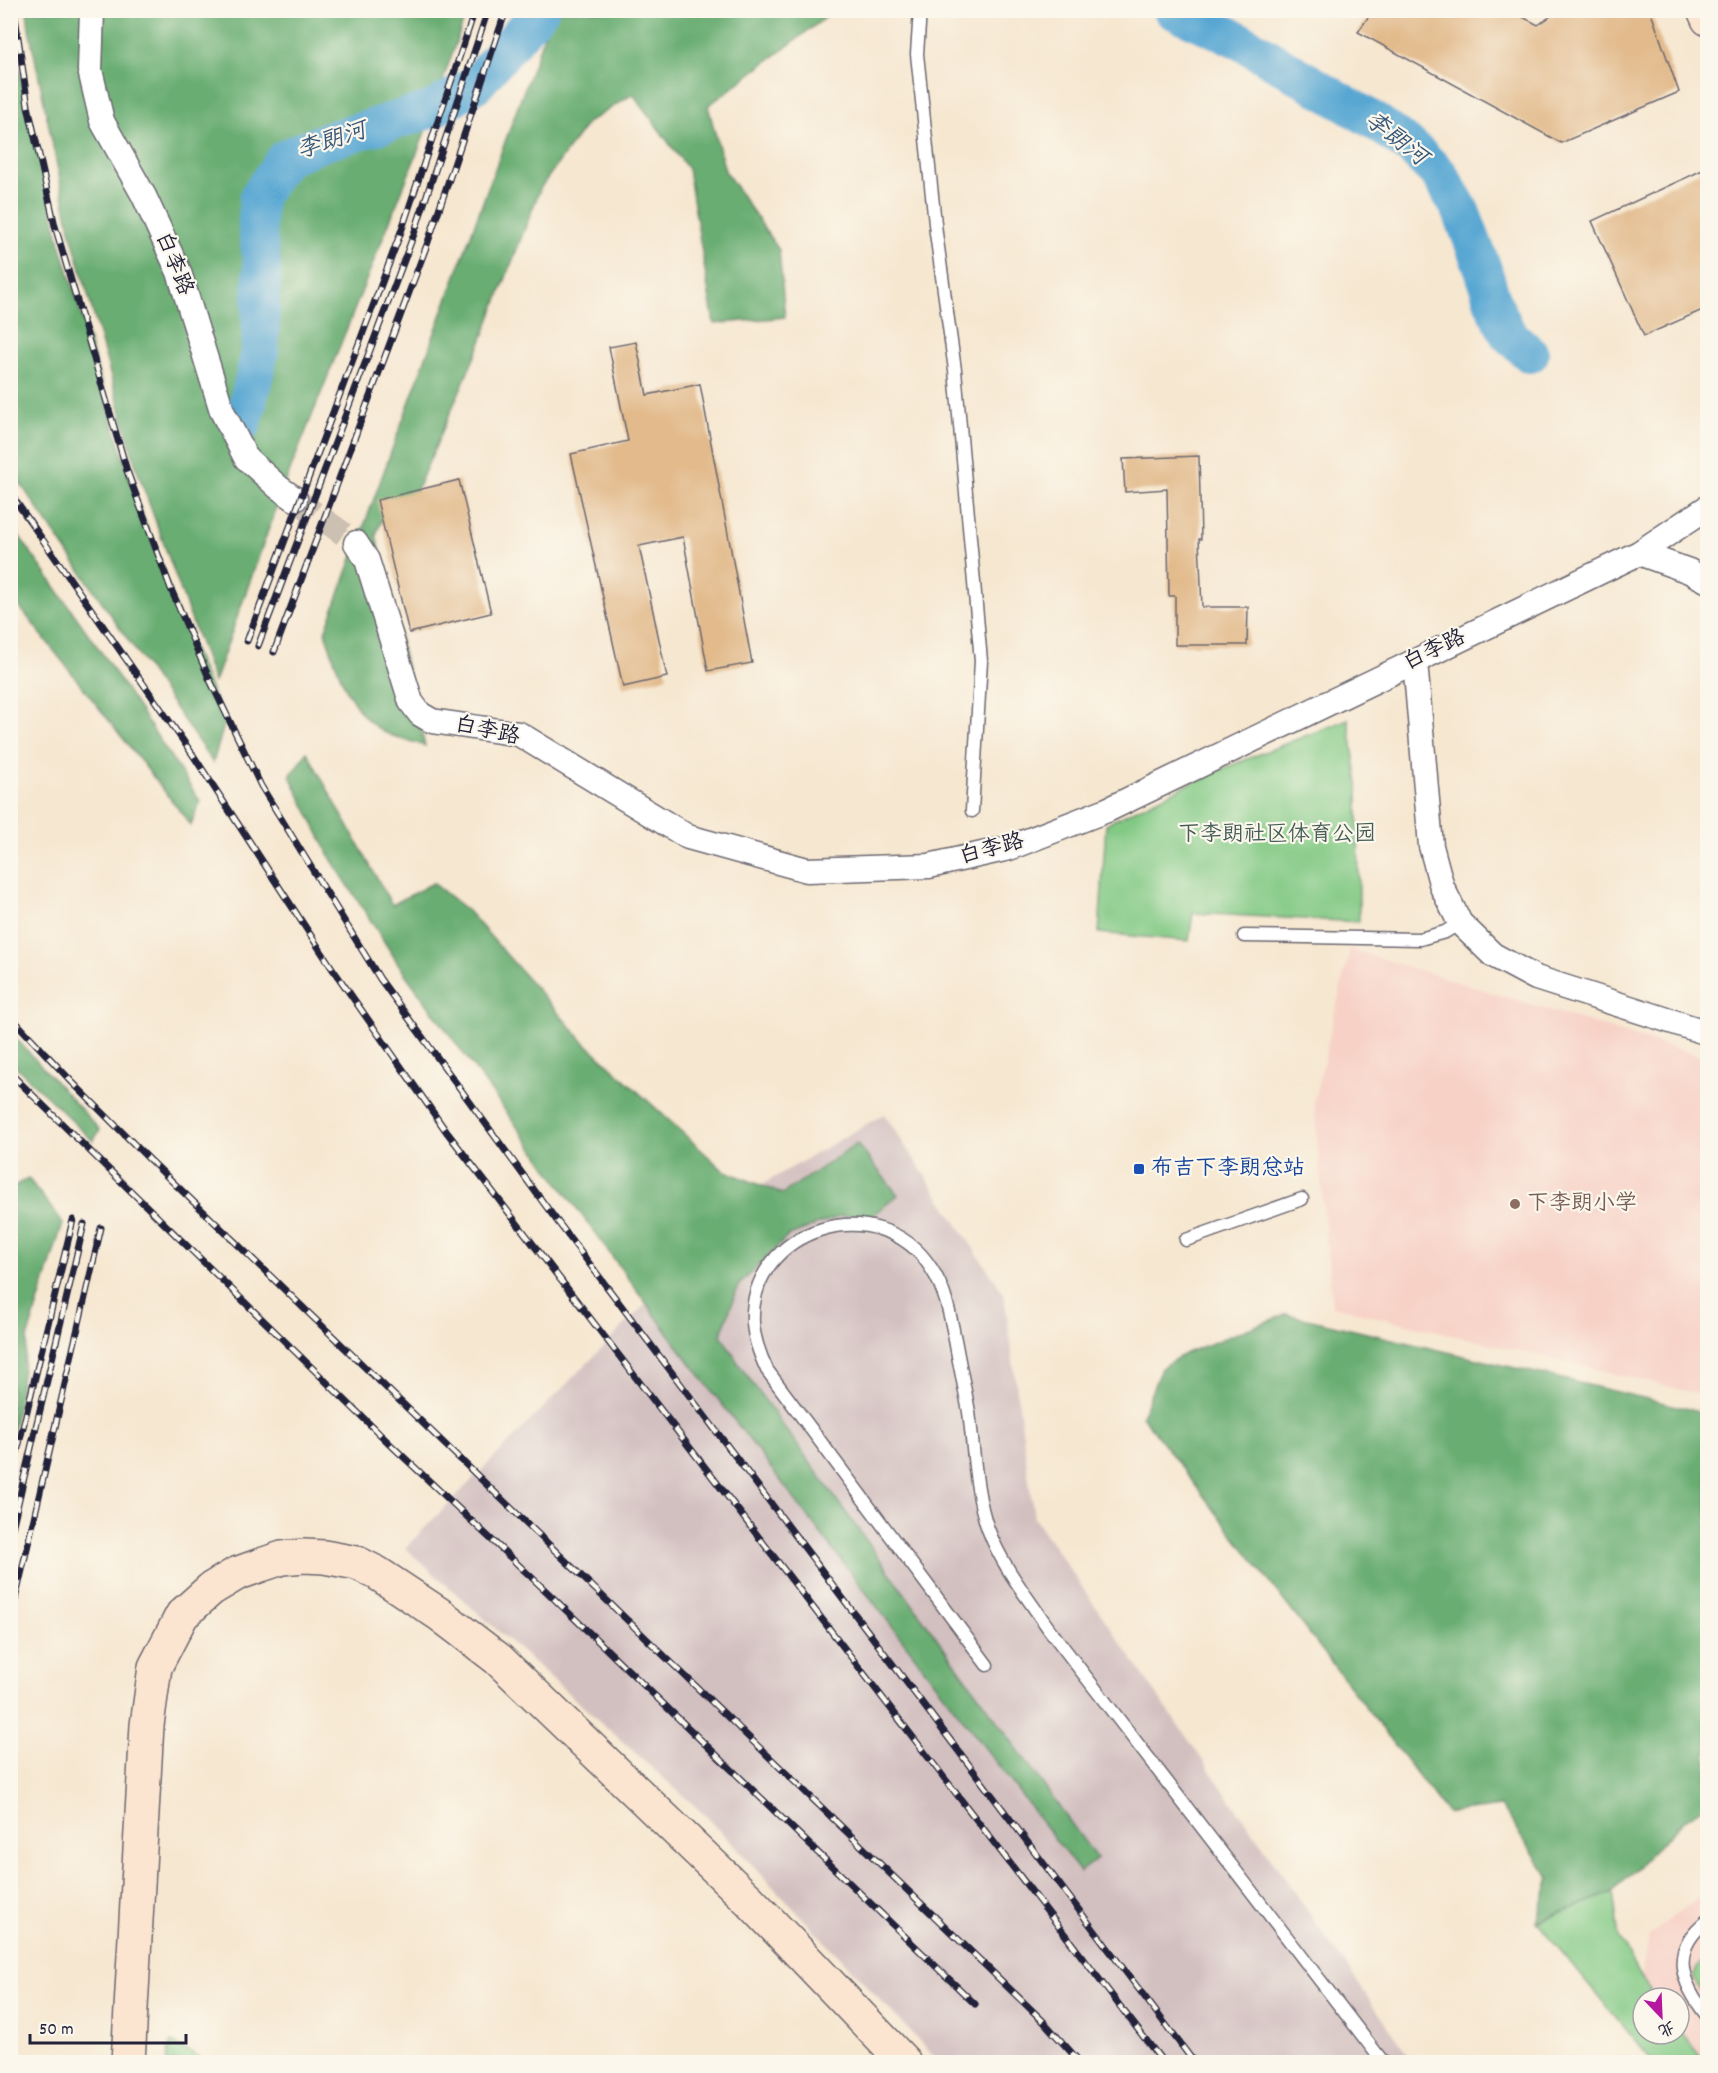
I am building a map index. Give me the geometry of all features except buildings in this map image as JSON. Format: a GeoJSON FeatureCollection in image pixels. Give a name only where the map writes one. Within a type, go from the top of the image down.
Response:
{"type":"FeatureCollection","features":[{"type":"Feature","properties":{"kind":"street","name":"白李路"},"geometry":{"type":"LineString","coordinates":[[92,10],[90,70],[102,121],[144,196],[179,272],[222,411],[246,458],[295,499]]}},
{"type":"Feature","properties":{"kind":"street"},"geometry":{"type":"LineString","coordinates":[[1704,10],[1707,19]]}},
{"type":"Feature","properties":{"kind":"street","name":"白李路"},"geometry":{"type":"LineString","coordinates":[[356,543],[367,560],[411,702],[420,714],[432,721],[519,734],[688,837],[807,870],[929,866],[1009,848],[1107,810],[1639,553],[1707,507]]}},
{"type":"Feature","properties":{"kind":"street"},"geometry":{"type":"LineString","coordinates":[[1639,553],[1689,571],[1707,581]]}},
{"type":"Feature","properties":{"kind":"street"},"geometry":{"type":"LineString","coordinates":[[1415,661],[1431,846],[1442,887],[1460,923],[1493,955],[1536,978],[1707,1033]]}},
{"type":"Feature","properties":{"kind":"street"},"geometry":{"type":"LineString","coordinates":[[128,2062],[147,1725],[155,1667],[182,1615],[211,1589],[236,1574],[261,1565],[282,1558],[304,1556],[357,1563],[440,1614],[498,1659],[750,1901],[904,2062]]}},
{"type":"Feature","properties":{"kind":"lane"},"geometry":{"type":"LineString","coordinates":[[920,10],[917,54],[936,233],[955,370],[981,661],[972,811]]}},
{"type":"Feature","properties":{"kind":"lane"},"geometry":{"type":"LineString","coordinates":[[1244,936],[1420,939],[1445,932],[1460,923]]}},
{"type":"Feature","properties":{"kind":"lane"},"geometry":{"type":"LineString","coordinates":[[1186,1240],[1302,1199]]}},
{"type":"Feature","properties":{"kind":"lane"},"geometry":{"type":"LineString","coordinates":[[987,1665],[767,1370],[756,1345],[753,1321],[757,1294],[765,1275],[778,1256],[795,1241],[817,1230],[838,1224],[860,1224],[879,1228],[901,1238],[932,1268],[952,1320],[977,1479],[987,1527],[1008,1570],[1049,1629],[1383,2062]]}},
{"type":"Feature","properties":{"kind":"lane"},"geometry":{"type":"LineString","coordinates":[[1707,1920],[1697,1928],[1685,1946],[1681,1963],[1694,2000],[1707,2017]]}},
{"type":"Feature","properties":{"kind":"shaded area","name":"下李朗小学"},"geometry":{"type":"Polygon","coordinates":[[[1350,949],[1707,1058],[1707,1396],[1332,1306],[1314,1102],[1350,949]]]}},
{"type":"Feature","properties":{"kind":"shaded area"},"geometry":{"type":"Polygon","coordinates":[[[884,1114],[1004,1294],[1034,1518],[1413,2062],[939,2062],[705,1815],[405,1548],[765,1183],[884,1114]]]}},
{"type":"Feature","properties":{"kind":"shaded area"},"geometry":{"type":"Polygon","coordinates":[[[1707,1891],[1707,2062],[1691,2045],[1691,1986],[1647,1986],[1642,1979],[1649,1935],[1707,1891]]]}},
{"type":"Feature","properties":{"kind":"green space"},"geometry":{"type":"Polygon","coordinates":[[[27,11],[467,11],[421,143],[284,486],[214,682],[137,470],[71,234],[27,11]]]}},
{"type":"Feature","properties":{"kind":"green space"},"geometry":{"type":"Polygon","coordinates":[[[553,11],[834,11],[708,106],[725,171],[779,250],[785,317],[714,324],[688,169],[633,94],[587,123],[541,187],[481,342],[411,503],[386,509],[376,535],[425,746],[390,735],[365,717],[347,691],[325,632],[553,11]]]}},
{"type":"Feature","properties":{"kind":"green space"},"geometry":{"type":"Polygon","coordinates":[[[10,23],[60,243],[131,483],[176,609],[225,722],[213,763],[11,470],[10,23]]]}},
{"type":"Feature","properties":{"kind":"green space"},"geometry":{"type":"Polygon","coordinates":[[[10,523],[106,659],[200,801],[191,825],[11,596],[10,523]]]}},
{"type":"Feature","properties":{"kind":"green space","name":"下李朗社区体育公园"},"geometry":{"type":"Polygon","coordinates":[[[1348,719],[1358,783],[1359,922],[1193,913],[1189,941],[1099,933],[1106,824],[1209,774],[1348,719]]]}},
{"type":"Feature","properties":{"kind":"green space"},"geometry":{"type":"Polygon","coordinates":[[[307,752],[392,905],[433,883],[468,911],[582,1040],[723,1170],[782,1194],[857,1144],[898,1195],[871,1217],[841,1216],[789,1235],[738,1286],[721,1335],[740,1366],[1097,1859],[1080,1872],[682,1352],[403,971],[331,859],[290,776],[307,752]]]}},
{"type":"Feature","properties":{"kind":"green space"},"geometry":{"type":"Polygon","coordinates":[[[11,1033],[100,1130],[93,1141],[11,1062],[11,1033]]]}},
{"type":"Feature","properties":{"kind":"green space"},"geometry":{"type":"Polygon","coordinates":[[[28,1178],[63,1223],[28,1336],[11,1448],[11,1188],[28,1178]]]}},
{"type":"Feature","properties":{"kind":"green space"},"geometry":{"type":"Polygon","coordinates":[[[1286,1314],[1707,1413],[1707,1804],[1685,1819],[1613,1892],[1537,1922],[1550,1878],[1501,1806],[1447,1813],[1142,1416],[1161,1368],[1186,1353],[1286,1314]]]}},
{"type":"Feature","properties":{"kind":"green space"},"geometry":{"type":"Polygon","coordinates":[[[1613,1892],[1619,1937],[1647,1986],[1631,1986],[1631,2035],[1537,1922],[1613,1892]]]}},
{"type":"Feature","properties":{"kind":"green space"},"geometry":{"type":"Polygon","coordinates":[[[1707,1958],[1707,2000],[1693,1977],[1697,1967],[1707,1958]]]}},
{"type":"Feature","properties":{"kind":"green space"},"geometry":{"type":"Polygon","coordinates":[[[171,2042],[207,2062],[166,2062],[171,2042]]]}},
{"type":"Feature","properties":{"kind":"green space"},"geometry":{"type":"Polygon","coordinates":[[[1691,2045],[1705,2062],[1653,2062],[1640,2046],[1691,2045]]]}},
{"type":"Feature","properties":{"kind":"waterway","name":"李朗河"},"geometry":{"type":"LineString","coordinates":[[243,423],[260,352],[262,264],[257,227],[258,197],[285,158],[324,142],[433,109],[476,84],[540,10]]}},
{"type":"Feature","properties":{"kind":"waterway","name":"李朗河"},"geometry":{"type":"LineString","coordinates":[[1172,10],[1237,39],[1376,122],[1411,147],[1439,174],[1460,209],[1483,269],[1493,303],[1508,334],[1530,354]]}},
{"type":"Feature","properties":{"kind":"tunnel"},"geometry":{"type":"LineString","coordinates":[[295,499],[356,543]]}},
{"type":"Feature","properties":{"kind":"railway"},"geometry":{"type":"LineString","coordinates":[[14,10],[28,106],[55,226],[127,471],[171,589],[209,678],[261,786],[380,979],[548,1209],[1194,2062]]}},
{"type":"Feature","properties":{"kind":"railway"},"geometry":{"type":"LineString","coordinates":[[247,641],[402,229],[475,10]]}},
{"type":"Feature","properties":{"kind":"railway"},"geometry":{"type":"LineString","coordinates":[[258,646],[414,234],[488,10]]}},
{"type":"Feature","properties":{"kind":"railway"},"geometry":{"type":"LineString","coordinates":[[274,652],[428,242],[506,10]]}},
{"type":"Feature","properties":{"kind":"railway"},"geometry":{"type":"LineString","coordinates":[[10,493],[193,755],[332,968],[446,1131],[1163,2062]]}},
{"type":"Feature","properties":{"kind":"railway"},"geometry":{"type":"LineString","coordinates":[[10,1016],[150,1160],[1043,2021],[1080,2062]]}},
{"type":"Feature","properties":{"kind":"railway"},"geometry":{"type":"LineString","coordinates":[[10,1073],[392,1446],[975,2004]]}},
{"type":"Feature","properties":{"kind":"railway"},"geometry":{"type":"LineString","coordinates":[[10,1481],[73,1220]]}},
{"type":"Feature","properties":{"kind":"railway"},"geometry":{"type":"LineString","coordinates":[[10,1537],[84,1224]]}},
{"type":"Feature","properties":{"kind":"railway"},"geometry":{"type":"LineString","coordinates":[[10,1622],[101,1228]]}},
{"type":"Feature","properties":{"kind":"place","name":"布吉下李朗总站"},"geometry":{"type":"Point","coordinates":[1139,1169]}},
{"type":"Feature","properties":{"kind":"place","name":"下李朗小学"},"geometry":{"type":"Point","coordinates":[1515,1204]}}]}
